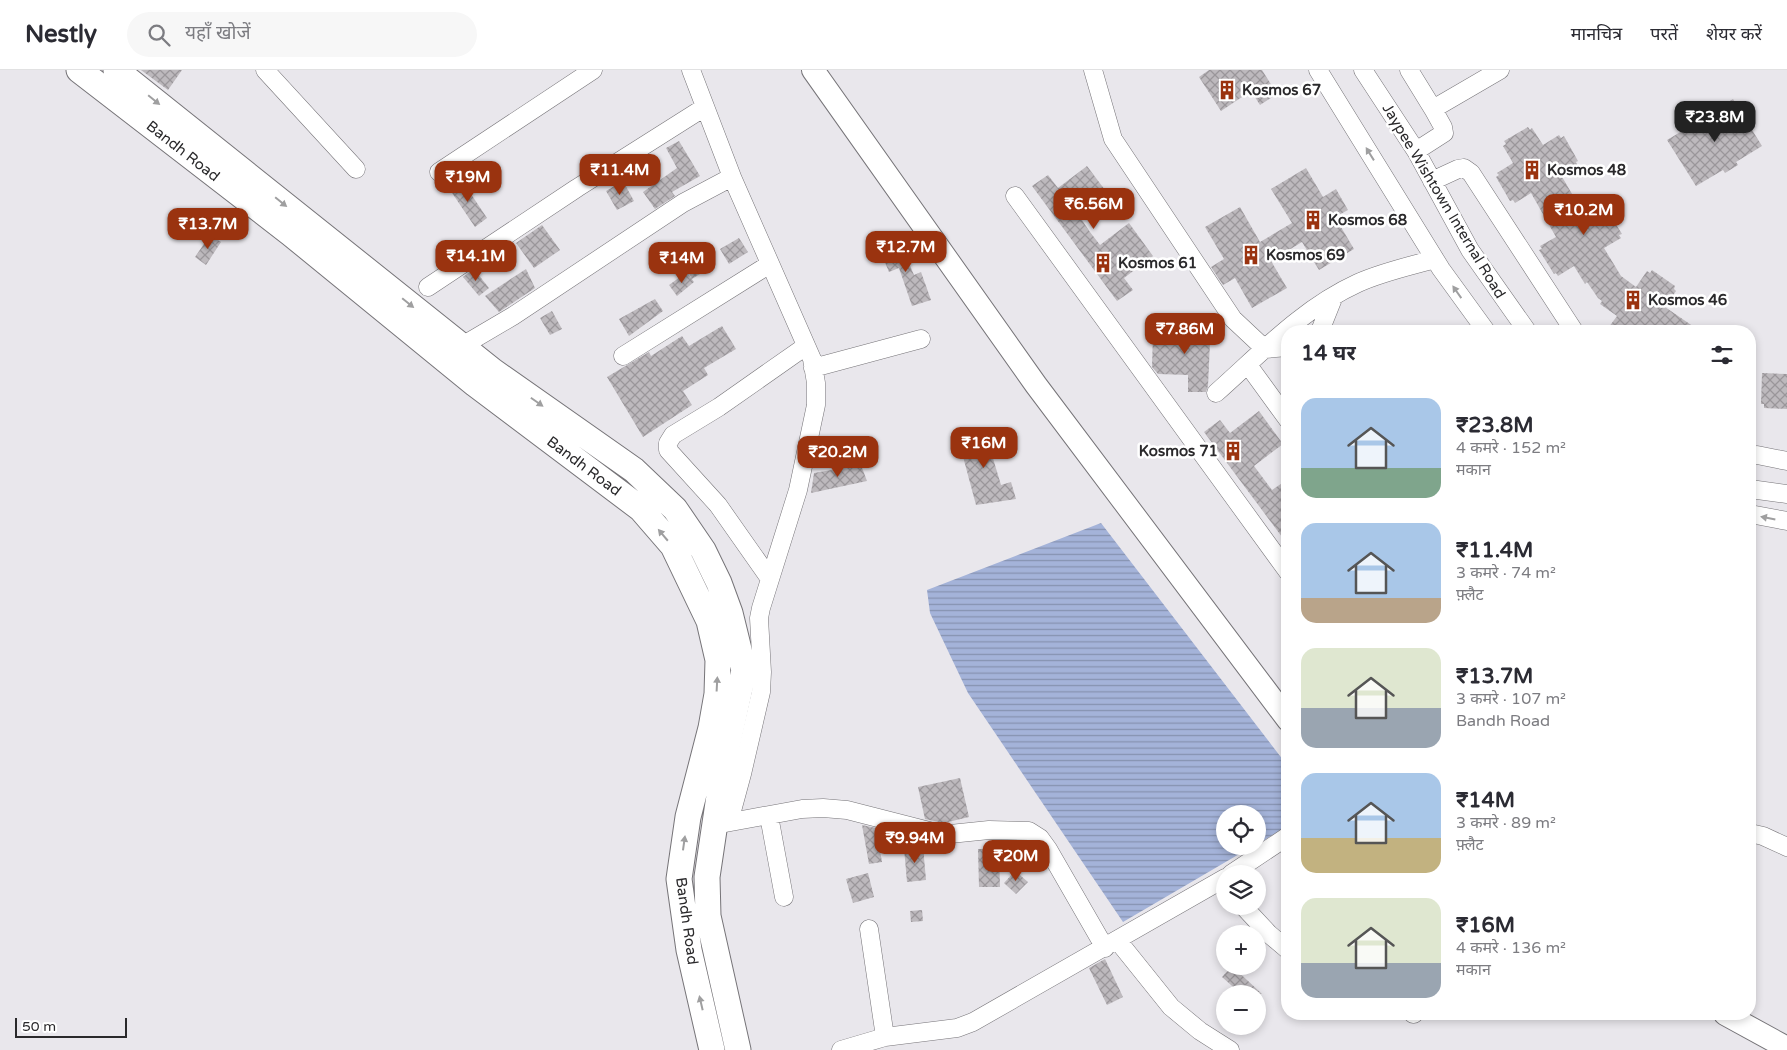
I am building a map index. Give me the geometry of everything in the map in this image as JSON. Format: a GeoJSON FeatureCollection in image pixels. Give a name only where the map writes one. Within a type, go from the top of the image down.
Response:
{"type":"FeatureCollection","features":[{"type":"Feature","properties":{"kind":"main road","name":"Bandh Road"},"geometry":{"type":"LineString","coordinates":[[79,70],[290,233],[475,384],[641,509],[673,546],[709,620],[718,660],[717,694],[711,728],[688,817],[679,879],[689,950],[712,1050]]}},
{"type":"Feature","properties":{"kind":"main road","name":"Bandh Road"},"geometry":{"type":"LineString","coordinates":[[116,70],[493,371],[634,470],[675,508],[703,550],[719,583],[730,613],[744,670],[725,756],[722,823],[707,877],[708,916],[738,1050]]}},
{"type":"Feature","properties":{"kind":"main road"},"geometry":{"type":"LineString","coordinates":[[679,879],[707,877]]}},
{"type":"Feature","properties":{"kind":"street"},"geometry":{"type":"LineString","coordinates":[[265,70],[356,169]]}},
{"type":"Feature","properties":{"kind":"street"},"geometry":{"type":"LineString","coordinates":[[439,172],[593,70]]}},
{"type":"Feature","properties":{"kind":"street"},"geometry":{"type":"LineString","coordinates":[[691,70],[732,177],[812,359],[816,405],[798,490],[759,618],[762,672],[760,699],[722,823],[802,809],[823,808],[847,810],[933,832],[950,834],[1015,829],[1029,830],[1040,838],[1048,849],[1111,944],[1171,1007],[1200,1031],[1230,1050]]}},
{"type":"Feature","properties":{"kind":"street"},"geometry":{"type":"LineString","coordinates":[[813,70],[1036,385],[1281,711]]}},
{"type":"Feature","properties":{"kind":"street"},"geometry":{"type":"LineString","coordinates":[[1093,70],[1113,139],[1233,319],[1265,349],[1281,348]]}},
{"type":"Feature","properties":{"kind":"street"},"geometry":{"type":"LineString","coordinates":[[1318,70],[1435,259],[1482,325]]}},
{"type":"Feature","properties":{"kind":"street","name":"Jaypee Wishtown Internal Road"},"geometry":{"type":"LineString","coordinates":[[1364,70],[1416,151],[1470,250],[1523,325]]}},
{"type":"Feature","properties":{"kind":"street"},"geometry":{"type":"LineString","coordinates":[[1409,70],[1444,127],[1444,132],[1416,151]]}},
{"type":"Feature","properties":{"kind":"street"},"geometry":{"type":"LineString","coordinates":[[1433,109],[1500,70]]}},
{"type":"Feature","properties":{"kind":"street"},"geometry":{"type":"LineString","coordinates":[[428,287],[577,188],[705,107]]}},
{"type":"Feature","properties":{"kind":"street"},"geometry":{"type":"LineString","coordinates":[[1432,181],[1458,169],[1464,168],[1471,173],[1570,325]]}},
{"type":"Feature","properties":{"kind":"street"},"geometry":{"type":"LineString","coordinates":[[462,346],[513,316],[682,203],[732,177]]}},
{"type":"Feature","properties":{"kind":"street"},"geometry":{"type":"LineString","coordinates":[[1015,196],[1281,562]]}},
{"type":"Feature","properties":{"kind":"street"},"geometry":{"type":"LineString","coordinates":[[1291,325],[1302,315],[1334,296],[1372,277],[1435,259]]}},
{"type":"Feature","properties":{"kind":"street"},"geometry":{"type":"LineString","coordinates":[[623,356],[770,264]]}},
{"type":"Feature","properties":{"kind":"street"},"geometry":{"type":"LineString","coordinates":[[1322,325],[1334,296]]}},
{"type":"Feature","properties":{"kind":"street"},"geometry":{"type":"LineString","coordinates":[[1216,393],[1281,334]]}},
{"type":"Feature","properties":{"kind":"street"},"geometry":{"type":"LineString","coordinates":[[813,368],[921,338]]}},
{"type":"Feature","properties":{"kind":"street"},"geometry":{"type":"LineString","coordinates":[[770,580],[718,505],[675,460],[668,450],[668,442],[673,435],[806,346]]}},
{"type":"Feature","properties":{"kind":"street"},"geometry":{"type":"LineString","coordinates":[[1248,365],[1281,410]]}},
{"type":"Feature","properties":{"kind":"street"},"geometry":{"type":"LineString","coordinates":[[1758,455],[1787,461]]}},
{"type":"Feature","properties":{"kind":"street"},"geometry":{"type":"LineString","coordinates":[[1756,490],[1787,494]]}},
{"type":"Feature","properties":{"kind":"street"},"geometry":{"type":"LineString","coordinates":[[1756,515],[1787,522]]}},
{"type":"Feature","properties":{"kind":"street"},"geometry":{"type":"LineString","coordinates":[[769,816],[784,897]]}},
{"type":"Feature","properties":{"kind":"street"},"geometry":{"type":"LineString","coordinates":[[1756,834],[1787,846]]}},
{"type":"Feature","properties":{"kind":"street"},"geometry":{"type":"LineString","coordinates":[[1246,865],[1281,841]]}},
{"type":"Feature","properties":{"kind":"street"},"geometry":{"type":"LineString","coordinates":[[841,1050],[885,1037],[956,1028],[973,1022],[1216,885]]}},
{"type":"Feature","properties":{"kind":"street"},"geometry":{"type":"LineString","coordinates":[[1251,915],[1281,944]]}},
{"type":"Feature","properties":{"kind":"street"},"geometry":{"type":"LineString","coordinates":[[869,929],[885,1037]]}},
{"type":"Feature","properties":{"kind":"street"},"geometry":{"type":"LineString","coordinates":[[1735,1020],[1787,1048]]}},
{"type":"Feature","properties":{"kind":"water"},"geometry":{"type":"Polygon","coordinates":[[[1101,523],[1281,757],[1281,830],[1266,839],[1266,805],[1216,805],[1216,855],[1238,855],[1220,865],[1216,865],[1216,868],[1123,922],[968,693],[930,613],[927,590],[1101,523]]]}},
{"type":"Feature","properties":{"kind":"building"},"geometry":{"type":"Polygon","coordinates":[[[141,70],[182,70],[168,90],[141,70]]]}},
{"type":"Feature","properties":{"kind":"building","name":"Kosmos 67"},"geometry":{"type":"Polygon","coordinates":[[[1209,70],[1262,70],[1277,94],[1260,105],[1251,91],[1221,111],[1199,77],[1209,70]]]}},
{"type":"Feature","properties":{"kind":"building"},"geometry":{"type":"Polygon","coordinates":[[[1733,99],[1762,146],[1736,162],[1738,165],[1725,173],[1723,170],[1696,186],[1667,140],[1694,124],[1692,120],[1705,112],[1707,116],[1733,99]]]}},
{"type":"Feature","properties":{"kind":"building"},"geometry":{"type":"Polygon","coordinates":[[[1528,127],[1530,130],[1532,128],[1543,145],[1559,135],[1561,138],[1564,136],[1578,161],[1576,162],[1577,165],[1561,175],[1586,218],[1602,208],[1604,211],[1607,210],[1622,234],[1619,235],[1621,238],[1604,248],[1621,276],[1636,287],[1647,271],[1650,273],[1652,270],[1675,286],[1674,289],[1676,291],[1665,307],[1691,325],[1610,325],[1617,316],[1600,304],[1602,301],[1587,282],[1585,284],[1574,266],[1558,276],[1556,273],[1554,274],[1539,250],[1542,249],[1540,246],[1556,237],[1531,193],[1515,203],[1513,200],[1510,201],[1496,177],[1499,175],[1497,173],[1513,163],[1503,146],[1506,144],[1504,141],[1528,127]]]}},
{"type":"Feature","properties":{"kind":"building"},"geometry":{"type":"Polygon","coordinates":[[[679,141],[700,176],[672,192],[675,196],[655,209],[643,192],[677,168],[666,148],[679,141]]]}},
{"type":"Feature","properties":{"kind":"building"},"geometry":{"type":"Polygon","coordinates":[[[1087,166],[1111,198],[1082,220],[1090,232],[1100,245],[1129,223],[1153,256],[1124,278],[1133,290],[1117,301],[1032,186],[1048,175],[1058,188],[1087,166]]]}},
{"type":"Feature","properties":{"kind":"building"},"geometry":{"type":"Polygon","coordinates":[[[1306,168],[1323,197],[1336,189],[1348,210],[1335,217],[1354,249],[1319,270],[1302,242],[1271,261],[1287,288],[1252,308],[1235,278],[1223,285],[1211,267],[1224,259],[1205,227],[1240,207],[1260,242],[1292,223],[1271,189],[1306,168]]]}},
{"type":"Feature","properties":{"kind":"building"},"geometry":{"type":"Polygon","coordinates":[[[461,179],[487,218],[475,227],[448,187],[461,179]]]}},
{"type":"Feature","properties":{"kind":"building"},"geometry":{"type":"Polygon","coordinates":[[[623,181],[634,201],[617,210],[606,191],[623,181]]]}},
{"type":"Feature","properties":{"kind":"building"},"geometry":{"type":"Polygon","coordinates":[[[542,225],[560,250],[534,268],[516,243],[542,225]]]}},
{"type":"Feature","properties":{"kind":"building"},"geometry":{"type":"Polygon","coordinates":[[[210,235],[221,242],[206,265],[195,257],[210,235]]]}},
{"type":"Feature","properties":{"kind":"building"},"geometry":{"type":"Polygon","coordinates":[[[739,238],[748,252],[729,264],[720,249],[739,238]]]}},
{"type":"Feature","properties":{"kind":"building"},"geometry":{"type":"Polygon","coordinates":[[[899,240],[914,275],[921,272],[931,300],[912,306],[899,268],[889,272],[879,248],[899,240]]]}},
{"type":"Feature","properties":{"kind":"building"},"geometry":{"type":"Polygon","coordinates":[[[694,247],[708,269],[692,279],[679,256],[694,247]]]}},
{"type":"Feature","properties":{"kind":"building"},"geometry":{"type":"Polygon","coordinates":[[[474,269],[489,288],[479,296],[463,277],[474,269]]]}},
{"type":"Feature","properties":{"kind":"building"},"geometry":{"type":"Polygon","coordinates":[[[526,269],[535,288],[499,312],[485,296],[526,269]]]}},
{"type":"Feature","properties":{"kind":"building"},"geometry":{"type":"Polygon","coordinates":[[[687,272],[694,282],[677,296],[669,285],[687,272]]]}},
{"type":"Feature","properties":{"kind":"building"},"geometry":{"type":"Polygon","coordinates":[[[655,299],[663,311],[629,336],[619,319],[655,299]]]}},
{"type":"Feature","properties":{"kind":"building"},"geometry":{"type":"Polygon","coordinates":[[[552,311],[562,329],[550,335],[540,318],[552,311]]]}},
{"type":"Feature","properties":{"kind":"building"},"geometry":{"type":"Polygon","coordinates":[[[1191,320],[1211,321],[1208,386],[1206,392],[1188,392],[1188,375],[1158,374],[1152,367],[1153,333],[1190,335],[1191,320]]]}},
{"type":"Feature","properties":{"kind":"building"},"geometry":{"type":"Polygon","coordinates":[[[722,326],[736,349],[704,368],[708,375],[683,391],[692,405],[643,437],[607,377],[649,352],[651,356],[682,336],[689,346],[722,326]]]}},
{"type":"Feature","properties":{"kind":"building"},"geometry":{"type":"Polygon","coordinates":[[[1762,373],[1787,374],[1787,409],[1764,408],[1764,404],[1761,404],[1762,373]]]}},
{"type":"Feature","properties":{"kind":"building","name":"Kosmos 71"},"geometry":{"type":"Polygon","coordinates":[[[1259,411],[1281,441],[1281,446],[1254,466],[1272,490],[1281,484],[1281,536],[1204,432],[1220,420],[1230,433],[1259,411]]]}},
{"type":"Feature","properties":{"kind":"building"},"geometry":{"type":"Polygon","coordinates":[[[992,429],[996,443],[989,445],[1001,485],[1011,482],[1016,499],[976,505],[958,438],[992,429]]]}},
{"type":"Feature","properties":{"kind":"building"},"geometry":{"type":"Polygon","coordinates":[[[861,465],[867,481],[811,493],[814,473],[861,465]]]}},
{"type":"Feature","properties":{"kind":"building"},"geometry":{"type":"Polygon","coordinates":[[[960,778],[969,817],[944,823],[925,819],[918,787],[960,778]]]}},
{"type":"Feature","properties":{"kind":"building"},"geometry":{"type":"Polygon","coordinates":[[[862,825],[876,828],[882,862],[869,864],[862,825]]]}},
{"type":"Feature","properties":{"kind":"building"},"geometry":{"type":"Polygon","coordinates":[[[923,846],[926,880],[907,882],[904,848],[923,846]]]}},
{"type":"Feature","properties":{"kind":"building"},"geometry":{"type":"Polygon","coordinates":[[[978,849],[999,849],[1000,887],[979,887],[978,849]]]}},
{"type":"Feature","properties":{"kind":"building"},"geometry":{"type":"Polygon","coordinates":[[[1015,871],[1028,882],[1016,894],[1004,883],[1015,871]]]}},
{"type":"Feature","properties":{"kind":"building"},"geometry":{"type":"Polygon","coordinates":[[[868,873],[874,897],[853,903],[846,879],[868,873]]]}},
{"type":"Feature","properties":{"kind":"building"},"geometry":{"type":"Polygon","coordinates":[[[922,910],[923,921],[911,922],[910,911],[922,910]]]}},
{"type":"Feature","properties":{"kind":"building"},"geometry":{"type":"Polygon","coordinates":[[[1105,959],[1123,997],[1107,1005],[1089,968],[1105,959]]]}},
{"type":"Feature","properties":{"kind":"building"},"geometry":{"type":"Polygon","coordinates":[[[1224,975],[1242,975],[1252,985],[1231,985],[1222,977],[1224,975]]]}},
{"type":"Feature","properties":{"kind":"place","name":"Kosmos 67"},"geometry":{"type":"Point","coordinates":[1227,90]}},
{"type":"Feature","properties":{"kind":"place","name":"Kosmos 48"},"geometry":{"type":"Point","coordinates":[1532,170]}},
{"type":"Feature","properties":{"kind":"place","name":"Kosmos 68"},"geometry":{"type":"Point","coordinates":[1313,220]}},
{"type":"Feature","properties":{"kind":"place","name":"Kosmos 69"},"geometry":{"type":"Point","coordinates":[1251,255]}},
{"type":"Feature","properties":{"kind":"place","name":"Kosmos 61"},"geometry":{"type":"Point","coordinates":[1103,263]}},
{"type":"Feature","properties":{"kind":"place","name":"Kosmos 46"},"geometry":{"type":"Point","coordinates":[1633,300]}},
{"type":"Feature","properties":{"kind":"place","name":"Kosmos 71"},"geometry":{"type":"Point","coordinates":[1233,451]}}]}
